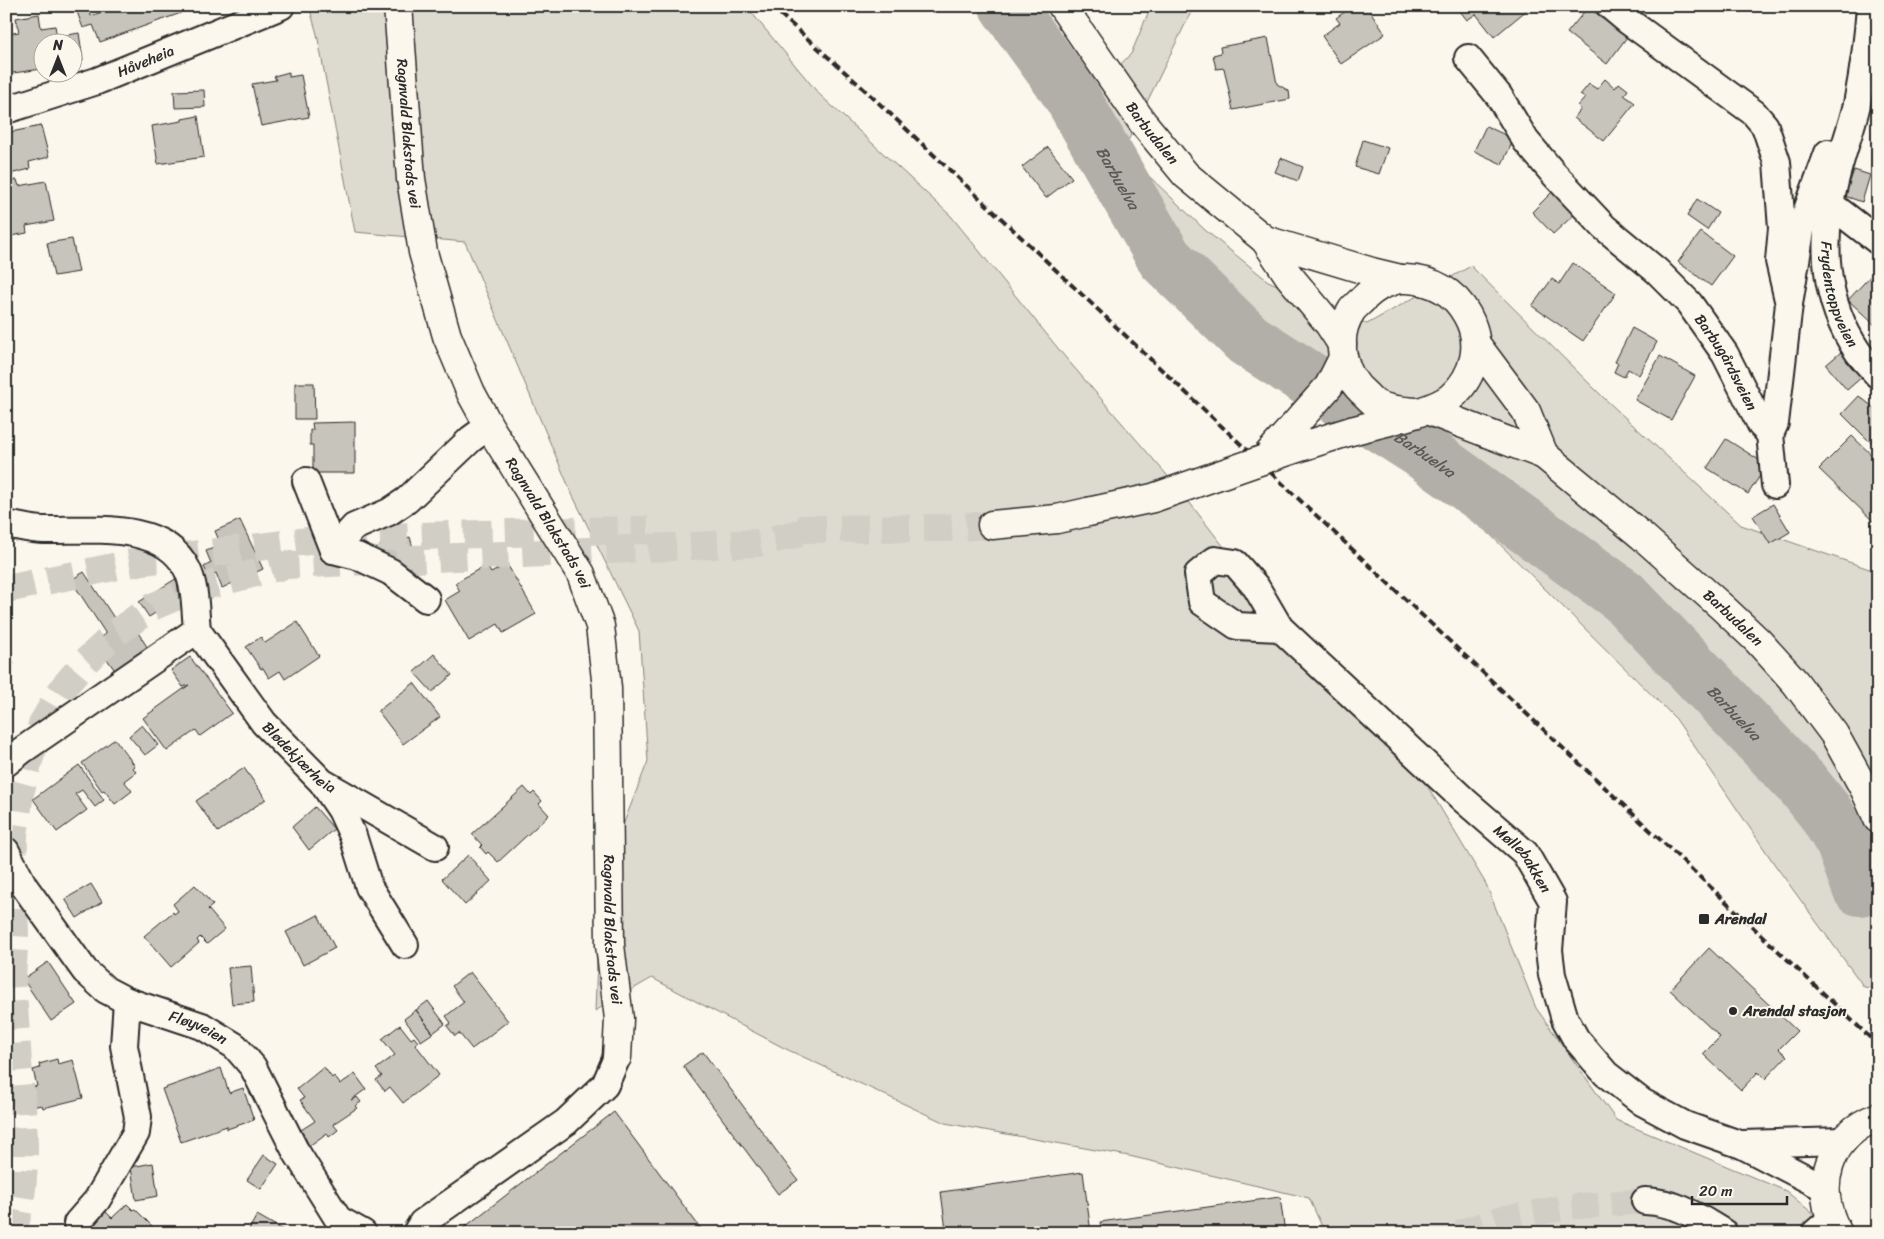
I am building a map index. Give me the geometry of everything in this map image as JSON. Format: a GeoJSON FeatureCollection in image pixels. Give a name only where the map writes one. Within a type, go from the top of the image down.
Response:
{"type":"FeatureCollection","features":[{"type":"Feature","properties":{"kind":"main road","name":"Ragnvald Blakstads vei"},"geometry":{"type":"LineString","coordinates":[[398,6],[411,179],[423,252],[447,336],[471,393],[489,426],[581,574],[600,626],[607,688],[610,945],[619,1019],[617,1057]]}},
{"type":"Feature","properties":{"kind":"main road","name":"Barbudalen"},"geometry":{"type":"LineString","coordinates":[[1062,6],[1143,123],[1186,176],[1266,240],[1289,276],[1329,324],[1342,351]]}},
{"type":"Feature","properties":{"kind":"main road","name":"Barbudalen"},"geometry":{"type":"LineString","coordinates":[[1266,240],[1372,272],[1401,278]]}},
{"type":"Feature","properties":{"kind":"main road"},"geometry":{"type":"LineString","coordinates":[[992,525],[1057,519],[1153,498],[1331,437],[1423,411],[1450,398],[1466,381],[1474,363],[1476,344],[1472,324],[1462,304],[1437,284],[1401,278],[1374,288],[1352,310],[1343,332],[1342,351],[1345,366],[1355,386],[1376,404],[1396,411],[1423,411]]}},
{"type":"Feature","properties":{"kind":"main road","name":"Barbudalen"},"geometry":{"type":"LineString","coordinates":[[1476,344],[1526,411],[1544,455]]}},
{"type":"Feature","properties":{"kind":"main road"},"geometry":{"type":"LineString","coordinates":[[1265,459],[1329,386],[1342,351]]}},
{"type":"Feature","properties":{"kind":"main road","name":"Barbudalen"},"geometry":{"type":"LineString","coordinates":[[1423,411],[1544,455],[1642,536],[1758,641],[1795,682],[1834,734],[1865,790],[1878,819]]}},
{"type":"Feature","properties":{"kind":"main road"},"geometry":{"type":"LineString","coordinates":[[1828,1228],[1825,1188],[1830,1163],[1843,1141],[1874,1116]]}},
{"type":"Feature","properties":{"kind":"street","name":"Håveheia"},"geometry":{"type":"LineString","coordinates":[[6,110],[97,81],[281,6]]}},
{"type":"Feature","properties":{"kind":"street"},"geometry":{"type":"LineString","coordinates":[[1610,6],[1754,113],[1765,126],[1776,162],[1782,228],[1779,261],[1789,304]]}},
{"type":"Feature","properties":{"kind":"street"},"geometry":{"type":"LineString","coordinates":[[1870,6],[1857,103],[1830,204],[1878,241]]}},
{"type":"Feature","properties":{"kind":"street","name":"Barbugårdsveien"},"geometry":{"type":"LineString","coordinates":[[1468,58],[1498,96],[1526,141],[1554,174],[1604,227],[1657,271],[1689,303],[1725,354],[1761,425],[1770,434],[1775,423],[1789,304],[1802,224],[1829,150],[1849,131]]}},
{"type":"Feature","properties":{"kind":"street","name":"Frydentoppveien"},"geometry":{"type":"LineString","coordinates":[[1830,204],[1826,250],[1827,276],[1834,304],[1849,338],[1878,375]]}},
{"type":"Feature","properties":{"kind":"street"},"geometry":{"type":"LineString","coordinates":[[333,550],[354,527],[389,512],[407,500],[471,439],[489,426]]}},
{"type":"Feature","properties":{"kind":"street"},"geometry":{"type":"LineString","coordinates":[[1770,434],[1775,485]]}},
{"type":"Feature","properties":{"kind":"street"},"geometry":{"type":"LineString","coordinates":[[306,482],[333,550]]}},
{"type":"Feature","properties":{"kind":"street"},"geometry":{"type":"LineString","coordinates":[[6,524],[41,530],[105,529],[150,537],[174,552],[187,569],[194,593],[196,630],[6,763]]}},
{"type":"Feature","properties":{"kind":"street"},"geometry":{"type":"LineString","coordinates":[[333,550],[357,556],[391,572],[426,599]]}},
{"type":"Feature","properties":{"kind":"street","name":"Møllebakken"},"geometry":{"type":"LineString","coordinates":[[1280,628],[1465,801],[1525,853],[1552,902],[1549,950],[1552,975],[1565,1019],[1576,1039],[1606,1074],[1642,1102],[1679,1121],[1742,1144],[1825,1188]]}},
{"type":"Feature","properties":{"kind":"street","name":"Blødekjærheia"},"geometry":{"type":"LineString","coordinates":[[196,630],[264,723],[322,782],[435,847]]}},
{"type":"Feature","properties":{"kind":"street"},"geometry":{"type":"LineString","coordinates":[[322,782],[341,810],[353,836],[369,887],[405,945]]}},
{"type":"Feature","properties":{"kind":"street","name":"Fløyveien"},"geometry":{"type":"LineString","coordinates":[[6,851],[24,886],[85,971],[106,990],[127,1001],[202,1026],[235,1046],[253,1067],[295,1150],[338,1219],[363,1233]]}},
{"type":"Feature","properties":{"kind":"street"},"geometry":{"type":"LineString","coordinates":[[77,1223],[96,1200],[136,1134],[138,1117],[124,1046],[127,1001]]}},
{"type":"Feature","properties":{"kind":"street"},"geometry":{"type":"LineString","coordinates":[[416,1233],[422,1223],[566,1122],[605,1085],[617,1057]]}},
{"type":"Feature","properties":{"kind":"street","name":"Møllebakken"},"geometry":{"type":"LineString","coordinates":[[1742,1144],[1843,1141]]}},
{"type":"Feature","properties":{"kind":"street"},"geometry":{"type":"LineString","coordinates":[[1645,1201],[1658,1202],[1684,1209],[1724,1233]]}},
{"type":"Feature","properties":{"kind":"shaded area"},"geometry":{"type":"Polygon","coordinates":[[[309,6],[746,6],[819,94],[951,216],[1065,357],[1179,489],[1293,636],[1416,767],[1486,884],[1536,1008],[1616,1120],[1786,1191],[1836,1233],[1325,1233],[1309,1198],[1129,1156],[945,1123],[784,1048],[652,978],[595,1011],[600,884],[648,761],[639,631],[571,492],[465,242],[355,232],[317,34],[309,6]]]}},
{"type":"Feature","properties":{"kind":"shaded area"},"geometry":{"type":"Polygon","coordinates":[[[1151,6],[1194,6],[1123,151],[1205,230],[1268,281],[1367,324],[1471,266],[1604,398],[1741,525],[1878,572],[1878,989],[1864,987],[1775,865],[1676,719],[1415,460],[1254,362],[1131,230],[1066,117],[1131,54],[1151,6]]]}},
{"type":"Feature","properties":{"kind":"building"},"geometry":{"type":"Polygon","coordinates":[[[88,6],[91,16],[117,6],[178,6],[181,13],[100,42],[93,25],[83,28],[76,9],[88,6]]]}},
{"type":"Feature","properties":{"kind":"building"},"geometry":{"type":"Polygon","coordinates":[[[1353,6],[1367,6],[1385,34],[1341,64],[1322,36],[1340,23],[1336,18],[1353,6]]]}},
{"type":"Feature","properties":{"kind":"building"},"geometry":{"type":"Polygon","coordinates":[[[1456,6],[1526,6],[1528,9],[1494,37],[1476,14],[1467,20],[1456,6]]]}},
{"type":"Feature","properties":{"kind":"building"},"geometry":{"type":"Polygon","coordinates":[[[1588,7],[1627,37],[1607,64],[1567,33],[1588,7]]]}},
{"type":"Feature","properties":{"kind":"building"},"geometry":{"type":"Polygon","coordinates":[[[39,14],[41,28],[55,26],[56,32],[32,32],[32,70],[6,74],[6,34],[19,32],[16,18],[39,14]]]}},
{"type":"Feature","properties":{"kind":"building"},"geometry":{"type":"Polygon","coordinates":[[[1268,38],[1277,84],[1289,91],[1290,99],[1233,110],[1224,68],[1216,69],[1213,55],[1221,53],[1220,47],[1268,38]]]}},
{"type":"Feature","properties":{"kind":"building"},"geometry":{"type":"Polygon","coordinates":[[[289,72],[289,77],[301,75],[309,117],[261,126],[252,84],[276,80],[274,76],[289,72]]]}},
{"type":"Feature","properties":{"kind":"building"},"geometry":{"type":"Polygon","coordinates":[[[1605,79],[1615,88],[1619,83],[1628,90],[1624,95],[1635,103],[1604,141],[1574,118],[1581,109],[1578,106],[1585,98],[1580,95],[1589,84],[1597,89],[1605,79]]]}},
{"type":"Feature","properties":{"kind":"building"},"geometry":{"type":"Polygon","coordinates":[[[204,90],[205,107],[175,108],[174,91],[204,90]]]}},
{"type":"Feature","properties":{"kind":"building"},"geometry":{"type":"Polygon","coordinates":[[[198,116],[204,157],[158,164],[152,126],[198,116]]]}},
{"type":"Feature","properties":{"kind":"building"},"geometry":{"type":"Polygon","coordinates":[[[41,126],[49,157],[29,162],[30,169],[6,175],[6,133],[41,126]]]}},
{"type":"Feature","properties":{"kind":"building"},"geometry":{"type":"Polygon","coordinates":[[[1486,126],[1514,139],[1502,164],[1474,151],[1486,126]]]}},
{"type":"Feature","properties":{"kind":"building"},"geometry":{"type":"Polygon","coordinates":[[[1363,140],[1388,148],[1379,174],[1355,167],[1363,140]]]}},
{"type":"Feature","properties":{"kind":"building"},"geometry":{"type":"Polygon","coordinates":[[[1048,147],[1072,178],[1046,198],[1022,167],[1048,147]]]}},
{"type":"Feature","properties":{"kind":"building"},"geometry":{"type":"Polygon","coordinates":[[[1281,158],[1303,167],[1298,181],[1275,172],[1281,158]]]}},
{"type":"Feature","properties":{"kind":"building"},"geometry":{"type":"Polygon","coordinates":[[[1854,170],[1870,175],[1862,202],[1845,196],[1854,170]]]}},
{"type":"Feature","properties":{"kind":"building"},"geometry":{"type":"Polygon","coordinates":[[[17,180],[19,186],[46,181],[54,221],[26,226],[27,233],[6,237],[6,182],[17,180]]]}},
{"type":"Feature","properties":{"kind":"building"},"geometry":{"type":"Polygon","coordinates":[[[1554,190],[1577,212],[1553,234],[1532,212],[1554,190]]]}},
{"type":"Feature","properties":{"kind":"building"},"geometry":{"type":"Polygon","coordinates":[[[1697,199],[1718,213],[1707,230],[1687,216],[1697,199]]]}},
{"type":"Feature","properties":{"kind":"building"},"geometry":{"type":"Polygon","coordinates":[[[1701,232],[1733,256],[1711,286],[1678,262],[1701,232]]]}},
{"type":"Feature","properties":{"kind":"building"},"geometry":{"type":"Polygon","coordinates":[[[72,239],[79,272],[54,276],[47,243],[72,239]]]}},
{"type":"Feature","properties":{"kind":"building"},"geometry":{"type":"Polygon","coordinates":[[[1573,263],[1616,293],[1583,341],[1532,306],[1552,279],[1559,284],[1573,263]]]}},
{"type":"Feature","properties":{"kind":"building"},"geometry":{"type":"Polygon","coordinates":[[[1878,268],[1878,328],[1848,300],[1878,268]]]}},
{"type":"Feature","properties":{"kind":"building"},"geometry":{"type":"Polygon","coordinates":[[[1632,328],[1657,342],[1639,375],[1628,369],[1624,377],[1614,372],[1618,363],[1615,362],[1632,328]]]}},
{"type":"Feature","properties":{"kind":"building"},"geometry":{"type":"Polygon","coordinates":[[[1841,352],[1863,376],[1847,390],[1826,365],[1841,352]]]}},
{"type":"Feature","properties":{"kind":"building"},"geometry":{"type":"Polygon","coordinates":[[[1660,356],[1695,376],[1671,420],[1635,400],[1660,356]]]}},
{"type":"Feature","properties":{"kind":"building"},"geometry":{"type":"Polygon","coordinates":[[[295,383],[314,383],[315,419],[295,419],[295,383]]]}},
{"type":"Feature","properties":{"kind":"building"},"geometry":{"type":"Polygon","coordinates":[[[1859,396],[1878,411],[1877,440],[1870,442],[1842,414],[1859,396]]]}},
{"type":"Feature","properties":{"kind":"building"},"geometry":{"type":"Polygon","coordinates":[[[355,422],[355,473],[313,473],[313,445],[310,445],[310,430],[313,430],[312,423],[355,422]]]}},
{"type":"Feature","properties":{"kind":"building"},"geometry":{"type":"Polygon","coordinates":[[[1852,436],[1878,461],[1878,519],[1876,518],[1873,521],[1819,469],[1852,436]]]}},
{"type":"Feature","properties":{"kind":"building"},"geometry":{"type":"Polygon","coordinates":[[[1726,439],[1767,465],[1748,494],[1707,468],[1726,439]]]}},
{"type":"Feature","properties":{"kind":"building"},"geometry":{"type":"Polygon","coordinates":[[[1773,504],[1790,532],[1770,544],[1753,516],[1773,504]]]}},
{"type":"Feature","properties":{"kind":"building"},"geometry":{"type":"Polygon","coordinates":[[[240,520],[263,569],[222,588],[216,573],[209,577],[204,567],[211,563],[206,551],[221,545],[215,531],[240,520]]]}},
{"type":"Feature","properties":{"kind":"building"},"geometry":{"type":"Polygon","coordinates":[[[410,537],[415,555],[384,562],[380,545],[410,537]]]}},
{"type":"Feature","properties":{"kind":"building"},"geometry":{"type":"Polygon","coordinates":[[[507,564],[536,614],[503,633],[498,624],[469,641],[445,600],[460,591],[455,583],[486,565],[491,573],[507,564]]]}},
{"type":"Feature","properties":{"kind":"building"},"geometry":{"type":"Polygon","coordinates":[[[84,572],[114,618],[120,614],[128,627],[132,623],[149,650],[116,672],[98,646],[101,644],[98,639],[106,634],[71,580],[84,572]]]}},
{"type":"Feature","properties":{"kind":"building"},"geometry":{"type":"Polygon","coordinates":[[[177,578],[179,598],[149,617],[139,602],[177,578]]]}},
{"type":"Feature","properties":{"kind":"building"},"geometry":{"type":"Polygon","coordinates":[[[10,585],[16,594],[6,601],[6,587],[10,585]]]}},
{"type":"Feature","properties":{"kind":"building"},"geometry":{"type":"Polygon","coordinates":[[[297,622],[319,656],[285,679],[280,671],[269,678],[246,647],[261,637],[265,643],[297,622]]]}},
{"type":"Feature","properties":{"kind":"building"},"geometry":{"type":"Polygon","coordinates":[[[6,647],[14,664],[6,669],[6,647]]]}},
{"type":"Feature","properties":{"kind":"building"},"geometry":{"type":"Polygon","coordinates":[[[434,654],[452,675],[432,692],[414,672],[434,654]]]}},
{"type":"Feature","properties":{"kind":"building"},"geometry":{"type":"Polygon","coordinates":[[[190,657],[232,713],[200,736],[196,730],[167,751],[143,718],[189,685],[183,687],[171,670],[190,657]]]}},
{"type":"Feature","properties":{"kind":"building"},"geometry":{"type":"Polygon","coordinates":[[[414,683],[440,717],[403,744],[378,711],[414,683]]]}},
{"type":"Feature","properties":{"kind":"building"},"geometry":{"type":"Polygon","coordinates":[[[142,725],[158,745],[145,755],[129,736],[142,725]]]}},
{"type":"Feature","properties":{"kind":"building"},"geometry":{"type":"Polygon","coordinates":[[[115,739],[135,766],[133,768],[136,772],[124,781],[132,791],[115,804],[104,790],[102,791],[82,763],[115,739]]]}},
{"type":"Feature","properties":{"kind":"building"},"geometry":{"type":"Polygon","coordinates":[[[79,765],[104,800],[95,807],[82,790],[75,794],[87,810],[57,832],[33,799],[79,765]]]}},
{"type":"Feature","properties":{"kind":"building"},"geometry":{"type":"Polygon","coordinates":[[[244,768],[266,799],[218,832],[196,801],[244,768]]]}},
{"type":"Feature","properties":{"kind":"building"},"geometry":{"type":"Polygon","coordinates":[[[524,787],[531,795],[534,792],[542,801],[539,804],[549,815],[498,862],[488,852],[486,854],[480,847],[482,845],[472,834],[524,787]]]}},
{"type":"Feature","properties":{"kind":"building"},"geometry":{"type":"Polygon","coordinates":[[[315,807],[334,829],[309,850],[292,827],[315,807]]]}},
{"type":"Feature","properties":{"kind":"building"},"geometry":{"type":"Polygon","coordinates":[[[468,855],[491,881],[465,905],[442,879],[468,855]]]}},
{"type":"Feature","properties":{"kind":"building"},"geometry":{"type":"Polygon","coordinates":[[[91,884],[102,902],[77,918],[65,899],[91,884]]]}},
{"type":"Feature","properties":{"kind":"building"},"geometry":{"type":"Polygon","coordinates":[[[195,885],[213,905],[208,909],[225,929],[207,944],[200,937],[197,940],[199,943],[171,967],[144,936],[173,912],[174,914],[178,911],[173,904],[195,885]]]}},
{"type":"Feature","properties":{"kind":"building"},"geometry":{"type":"Polygon","coordinates":[[[318,915],[335,948],[303,965],[286,932],[318,915]]]}},
{"type":"Feature","properties":{"kind":"building","name":"Arendal stasjon"},"geometry":{"type":"Polygon","coordinates":[[[1709,948],[1797,1031],[1779,1049],[1787,1056],[1765,1079],[1758,1072],[1741,1090],[1703,1054],[1720,1037],[1670,990],[1709,948]]]}},
{"type":"Feature","properties":{"kind":"building"},"geometry":{"type":"Polygon","coordinates":[[[48,962],[76,1004],[51,1021],[23,979],[48,962]]]}},
{"type":"Feature","properties":{"kind":"building"},"geometry":{"type":"Polygon","coordinates":[[[251,966],[254,1002],[232,1004],[228,968],[251,966]]]}},
{"type":"Feature","properties":{"kind":"building"},"geometry":{"type":"Polygon","coordinates":[[[470,972],[508,1021],[472,1049],[459,1033],[455,1036],[447,1026],[451,1023],[446,1016],[464,1002],[452,986],[470,972]]]}},
{"type":"Feature","properties":{"kind":"building"},"geometry":{"type":"Polygon","coordinates":[[[428,1001],[445,1024],[433,1033],[416,1010],[428,1001]]]}},
{"type":"Feature","properties":{"kind":"building"},"geometry":{"type":"Polygon","coordinates":[[[416,1010],[433,1033],[421,1041],[404,1019],[416,1010]]]}},
{"type":"Feature","properties":{"kind":"building"},"geometry":{"type":"Polygon","coordinates":[[[400,1025],[411,1039],[414,1037],[418,1042],[415,1044],[439,1075],[403,1103],[390,1087],[385,1091],[376,1080],[382,1076],[376,1069],[395,1055],[382,1039],[400,1025]]]}},
{"type":"Feature","properties":{"kind":"building"},"geometry":{"type":"Polygon","coordinates":[[[703,1052],[798,1180],[778,1194],[683,1066],[703,1052]]]}},
{"type":"Feature","properties":{"kind":"building"},"geometry":{"type":"Polygon","coordinates":[[[57,1059],[58,1064],[73,1060],[83,1098],[43,1108],[42,1105],[31,1107],[27,1089],[37,1086],[33,1070],[40,1068],[39,1064],[57,1059]]]}},
{"type":"Feature","properties":{"kind":"building"},"geometry":{"type":"Polygon","coordinates":[[[324,1067],[332,1078],[334,1076],[340,1084],[355,1074],[366,1089],[351,1100],[357,1097],[361,1102],[355,1106],[357,1108],[333,1124],[338,1130],[329,1137],[327,1133],[309,1146],[301,1130],[315,1121],[300,1100],[304,1098],[297,1089],[324,1067]]]}},
{"type":"Feature","properties":{"kind":"building"},"geometry":{"type":"Polygon","coordinates":[[[221,1068],[229,1093],[243,1088],[254,1120],[227,1129],[227,1126],[181,1142],[162,1089],[221,1068]]]}},
{"type":"Feature","properties":{"kind":"building"},"geometry":{"type":"Polygon","coordinates":[[[614,1112],[704,1233],[457,1233],[614,1112]]]}},
{"type":"Feature","properties":{"kind":"building"},"geometry":{"type":"Polygon","coordinates":[[[264,1155],[278,1164],[261,1189],[247,1180],[264,1155]]]}},
{"type":"Feature","properties":{"kind":"building"},"geometry":{"type":"Polygon","coordinates":[[[153,1163],[158,1196],[136,1200],[131,1167],[153,1163]]]}},
{"type":"Feature","properties":{"kind":"building"},"geometry":{"type":"Polygon","coordinates":[[[1083,1172],[1091,1233],[924,1233],[946,1230],[941,1192],[1083,1172]]]}},
{"type":"Feature","properties":{"kind":"building"},"geometry":{"type":"Polygon","coordinates":[[[1280,1197],[1285,1233],[1102,1233],[1100,1222],[1280,1197]]]}},
{"type":"Feature","properties":{"kind":"building"},"geometry":{"type":"Polygon","coordinates":[[[127,1204],[133,1210],[135,1209],[159,1233],[100,1233],[92,1225],[105,1211],[112,1218],[127,1204]]]}},
{"type":"Feature","properties":{"kind":"building"},"geometry":{"type":"Polygon","coordinates":[[[257,1215],[285,1231],[284,1233],[247,1233],[257,1215]]]}},
{"type":"Feature","properties":{"kind":"waterway","name":"Barbuelva"},"geometry":{"type":"LineString","coordinates":[[1007,6],[1069,92],[1165,259],[1248,340],[1422,451],[1623,596],[1801,782],[1825,812],[1843,842],[1860,888]]}},
{"type":"Feature","properties":{"kind":"tunnel"},"geometry":{"type":"LineString","coordinates":[[798,529],[942,528],[992,525]]}},
{"type":"Feature","properties":{"kind":"tunnel"},"geometry":{"type":"LineString","coordinates":[[12,978],[15,933],[14,835],[20,793],[30,757],[43,722],[63,688],[84,663],[117,632],[152,607],[194,589],[286,565],[757,543],[817,529]]}},
{"type":"Feature","properties":{"kind":"tunnel"},"geometry":{"type":"LineString","coordinates":[[6,589],[143,561],[325,539],[648,530]]}},
{"type":"Feature","properties":{"kind":"tunnel"},"geometry":{"type":"LineString","coordinates":[[8,960],[12,978],[24,1148],[22,1192],[12,1233]]}},
{"type":"Feature","properties":{"kind":"tunnel"},"geometry":{"type":"LineString","coordinates":[[1459,1233],[1500,1219],[1568,1207],[1645,1201]]}},
{"type":"Feature","properties":{"kind":"railway"},"geometry":{"type":"LineString","coordinates":[[771,6],[866,91],[1878,1045]]}},
{"type":"Feature","properties":{"kind":"place","name":"Arendal"},"geometry":{"type":"Point","coordinates":[1704,919]}},
{"type":"Feature","properties":{"kind":"place","name":"Arendal stasjon"},"geometry":{"type":"Point","coordinates":[1733,1011]}}]}
